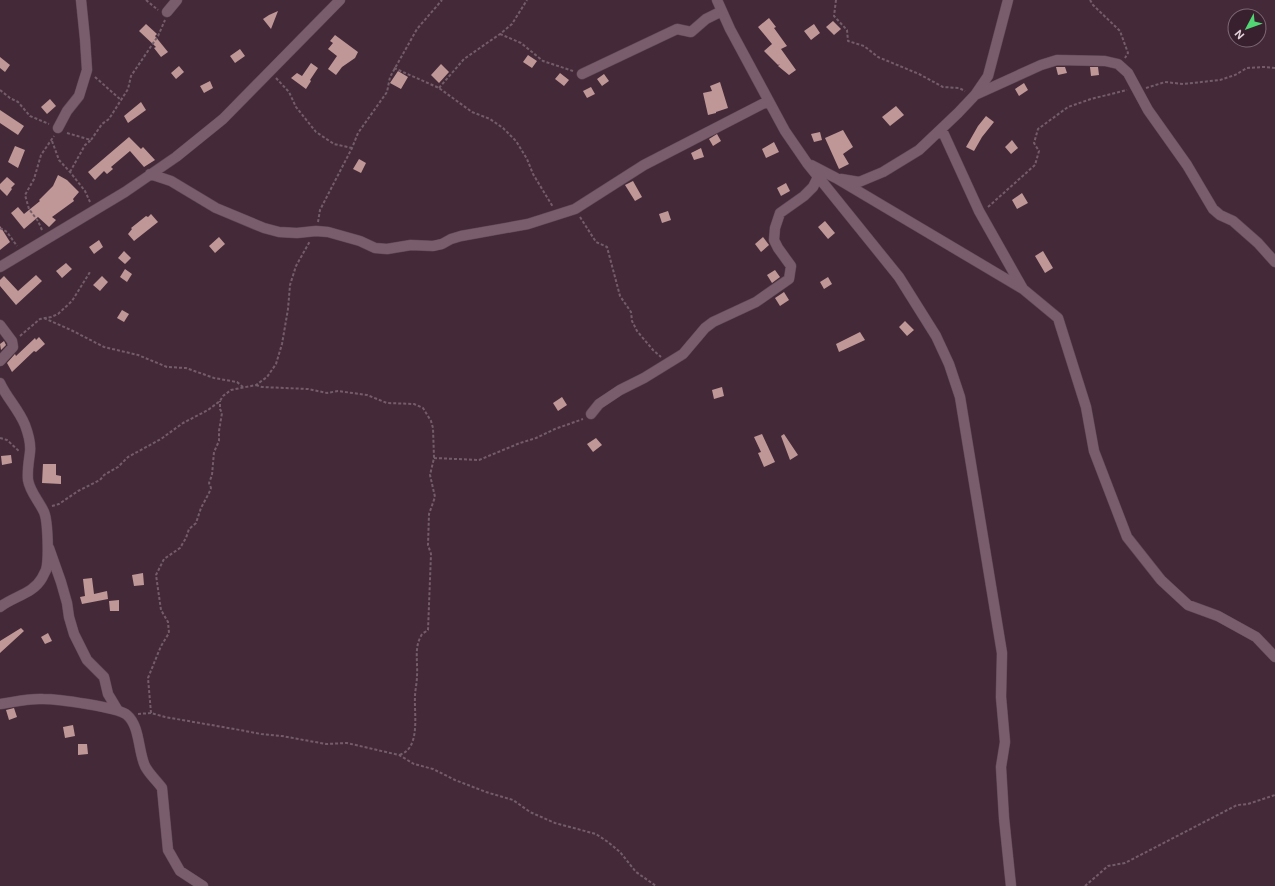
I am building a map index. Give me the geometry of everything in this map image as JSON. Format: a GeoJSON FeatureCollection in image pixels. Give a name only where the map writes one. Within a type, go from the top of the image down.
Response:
{"type":"FeatureCollection","features":[{"type":"Feature","properties":{"kind":"street"},"geometry":{"type":"LineString","coordinates":[[58,128],[67,111],[78,96],[87,70],[81,0]]}},
{"type":"Feature","properties":{"kind":"street"},"geometry":{"type":"LineString","coordinates":[[167,12],[177,0]]}},
{"type":"Feature","properties":{"kind":"street"},"geometry":{"type":"LineString","coordinates":[[717,0],[768,101],[785,131],[807,163],[899,277],[936,336],[949,364],[960,397],[1002,653],[1001,697],[1005,742],[1001,767],[1010,886]]}},
{"type":"Feature","properties":{"kind":"street"},"geometry":{"type":"LineString","coordinates":[[836,178],[859,182],[883,172],[919,150],[942,130],[975,95],[988,76],[1008,0]]}},
{"type":"Feature","properties":{"kind":"street"},"geometry":{"type":"LineString","coordinates":[[0,267],[125,192],[176,156],[223,119],[337,1]]}},
{"type":"Feature","properties":{"kind":"street"},"geometry":{"type":"LineString","coordinates":[[582,74],[677,29],[691,32],[706,19],[722,11]]}},
{"type":"Feature","properties":{"kind":"street"},"geometry":{"type":"LineString","coordinates":[[975,95],[1041,65],[1057,60],[1105,61],[1118,64],[1128,73],[1157,123],[1187,165],[1213,209],[1220,215],[1233,221],[1258,242],[1275,262]]}},
{"type":"Feature","properties":{"kind":"street"},"geometry":{"type":"LineString","coordinates":[[150,174],[171,181],[216,208],[264,228],[279,232],[328,232],[375,248],[388,249],[411,245],[423,247],[433,246],[461,236],[528,224],[575,209],[644,165],[768,101]]}},
{"type":"Feature","properties":{"kind":"street"},"geometry":{"type":"LineString","coordinates":[[942,130],[979,211],[1023,289]]}},
{"type":"Feature","properties":{"kind":"street"},"geometry":{"type":"LineString","coordinates":[[807,163],[836,178],[1023,289],[1058,318],[1086,407],[1094,450],[1127,537],[1161,580],[1188,605],[1218,616],[1256,637],[1275,657]]}},
{"type":"Feature","properties":{"kind":"street"},"geometry":{"type":"LineString","coordinates":[[591,414],[599,404],[620,390],[644,378],[683,354],[705,328],[713,322],[756,302],[789,279],[791,266],[774,240],[775,228],[780,213],[804,196],[813,187],[818,177]]}},
{"type":"Feature","properties":{"kind":"street"},"geometry":{"type":"LineString","coordinates":[[0,325],[12,341],[13,347],[0,360]]}},
{"type":"Feature","properties":{"kind":"street"},"geometry":{"type":"LineString","coordinates":[[0,383],[5,394],[20,415],[25,426],[30,442],[28,480],[31,490],[45,513],[47,528],[46,570],[42,579],[26,593],[7,601],[0,607]]}},
{"type":"Feature","properties":{"kind":"street"},"geometry":{"type":"LineString","coordinates":[[47,543],[61,582],[74,634],[87,660],[104,677],[108,694],[116,709]]}},
{"type":"Feature","properties":{"kind":"street"},"geometry":{"type":"LineString","coordinates":[[0,704],[43,699],[116,709],[127,715],[133,724],[138,738],[141,756],[146,768],[162,788],[168,850],[180,871],[202,886]]}},
{"type":"Feature","properties":{"kind":"path"},"geometry":{"type":"LineString","coordinates":[[256,385],[267,377],[276,364],[282,344],[292,279],[296,266],[316,231],[320,210],[352,148],[358,133],[387,92],[390,77],[394,68],[417,29],[442,0]]}},
{"type":"Feature","properties":{"kind":"path"},"geometry":{"type":"LineString","coordinates":[[439,88],[464,59],[512,24],[527,0]]}},
{"type":"Feature","properties":{"kind":"path"},"geometry":{"type":"LineString","coordinates":[[836,0],[834,16],[847,30],[848,41],[864,46],[878,57],[919,74],[943,87],[959,88],[975,95]]}},
{"type":"Feature","properties":{"kind":"path"},"geometry":{"type":"LineString","coordinates":[[1090,0],[1093,5],[1120,31],[1128,53],[1125,59],[1128,73]]}},
{"type":"Feature","properties":{"kind":"path"},"geometry":{"type":"LineString","coordinates":[[70,172],[85,145],[91,140],[102,124],[109,119],[128,89],[131,76],[158,36],[165,23],[167,12]]}},
{"type":"Feature","properties":{"kind":"path"},"geometry":{"type":"LineString","coordinates":[[500,34],[521,43],[543,61],[582,74]]}},
{"type":"Feature","properties":{"kind":"path"},"geometry":{"type":"LineString","coordinates":[[394,68],[439,88],[472,112],[490,119],[503,128],[516,141],[550,203],[560,215]]}},
{"type":"Feature","properties":{"kind":"path"},"geometry":{"type":"LineString","coordinates":[[979,211],[990,206],[1036,165],[1039,151],[1034,143],[1038,129],[1068,107],[1128,90],[1138,91],[1165,82],[1183,84],[1220,80],[1235,75],[1247,68],[1275,68]]}},
{"type":"Feature","properties":{"kind":"path"},"geometry":{"type":"LineString","coordinates":[[87,70],[121,100]]}},
{"type":"Feature","properties":{"kind":"path"},"geometry":{"type":"LineString","coordinates":[[270,72],[289,92],[296,107],[316,132],[334,144],[352,148]]}},
{"type":"Feature","properties":{"kind":"path"},"geometry":{"type":"LineString","coordinates":[[0,90],[18,102],[30,116],[67,133],[91,140]]}},
{"type":"Feature","properties":{"kind":"path"},"geometry":{"type":"LineString","coordinates":[[46,240],[38,220],[29,209],[25,195],[34,179],[41,155],[52,141],[58,128]]}},
{"type":"Feature","properties":{"kind":"path"},"geometry":{"type":"LineString","coordinates":[[52,141],[59,160],[85,192],[94,210]]}},
{"type":"Feature","properties":{"kind":"path"},"geometry":{"type":"LineString","coordinates":[[575,209],[596,242],[607,247],[620,296],[631,312],[632,321],[637,331],[667,364]]}},
{"type":"Feature","properties":{"kind":"path"},"geometry":{"type":"LineString","coordinates":[[0,228],[7,232],[23,253]]}},
{"type":"Feature","properties":{"kind":"path"},"geometry":{"type":"LineString","coordinates":[[13,347],[18,337],[40,319],[58,314],[72,301],[90,272]]}},
{"type":"Feature","properties":{"kind":"path"},"geometry":{"type":"LineString","coordinates":[[44,318],[104,347],[138,356],[167,367],[186,368],[214,378],[237,382],[243,387]]}},
{"type":"Feature","properties":{"kind":"path"},"geometry":{"type":"LineString","coordinates":[[45,513],[53,505],[59,504],[78,491],[100,480],[104,475],[118,467],[128,457],[161,439],[183,423],[208,410],[231,390],[256,385],[262,387],[308,389],[327,393],[338,391],[367,395],[387,403],[419,405],[428,415],[433,428],[434,458],[430,474],[435,497],[428,514],[428,545],[431,554],[428,630],[421,636],[416,653],[418,674],[415,696],[416,722],[412,743],[408,752],[399,756]]}},
{"type":"Feature","properties":{"kind":"path"},"geometry":{"type":"LineString","coordinates":[[151,713],[148,678],[160,646],[169,633],[168,622],[161,610],[156,575],[164,559],[180,548],[189,529],[196,523],[201,508],[209,493],[209,483],[212,475],[214,452],[219,441],[218,431],[222,413],[220,409],[220,401]]}},
{"type":"Feature","properties":{"kind":"path"},"geometry":{"type":"LineString","coordinates":[[434,458],[479,460],[555,429],[582,420],[591,414]]}},
{"type":"Feature","properties":{"kind":"path"},"geometry":{"type":"LineString","coordinates":[[0,438],[7,440],[18,450],[28,463]]}},
{"type":"Feature","properties":{"kind":"path"},"geometry":{"type":"LineString","coordinates":[[127,715],[151,713],[165,717],[326,744],[347,743],[399,756],[414,764],[433,769],[455,780],[486,792],[513,800],[530,812],[555,823],[596,834],[620,852],[636,872],[656,886]]}},
{"type":"Feature","properties":{"kind":"path"},"geometry":{"type":"LineString","coordinates":[[1085,886],[1108,866],[1125,863],[1237,805],[1248,804],[1275,795]]}},
{"type":"Feature","properties":{"kind":"building"},"geometry":{"type":"Polygon","coordinates":[[[278,11],[271,29],[263,19],[278,11]]]}},
{"type":"Feature","properties":{"kind":"building"},"geometry":{"type":"Polygon","coordinates":[[[769,18],[776,27],[774,28],[787,46],[781,49],[796,70],[789,75],[778,66],[780,64],[778,65],[764,51],[772,44],[758,27],[769,18]]]}},
{"type":"Feature","properties":{"kind":"building"},"geometry":{"type":"Polygon","coordinates":[[[833,21],[841,29],[834,35],[826,27],[833,21]]]}},
{"type":"Feature","properties":{"kind":"building"},"geometry":{"type":"Polygon","coordinates":[[[146,24],[157,34],[155,36],[168,52],[161,57],[154,48],[156,47],[139,31],[146,24]]]}},
{"type":"Feature","properties":{"kind":"building"},"geometry":{"type":"Polygon","coordinates":[[[814,24],[820,33],[811,40],[804,31],[814,24]]]}},
{"type":"Feature","properties":{"kind":"building"},"geometry":{"type":"Polygon","coordinates":[[[335,35],[358,52],[355,58],[342,67],[336,75],[328,69],[337,56],[328,49],[333,43],[330,41],[335,35]]]}},
{"type":"Feature","properties":{"kind":"building"},"geometry":{"type":"Polygon","coordinates":[[[240,49],[245,56],[235,63],[230,56],[240,49]]]}},
{"type":"Feature","properties":{"kind":"building"},"geometry":{"type":"Polygon","coordinates":[[[528,55],[537,61],[532,68],[523,62],[528,55]]]}},
{"type":"Feature","properties":{"kind":"building"},"geometry":{"type":"Polygon","coordinates":[[[0,57],[10,65],[5,72],[0,68],[0,57]]]}},
{"type":"Feature","properties":{"kind":"building"},"geometry":{"type":"Polygon","coordinates":[[[311,63],[318,68],[306,89],[291,78],[297,73],[302,76],[311,63]]]}},
{"type":"Feature","properties":{"kind":"building"},"geometry":{"type":"Polygon","coordinates":[[[441,64],[449,72],[439,83],[431,75],[441,64]]]}},
{"type":"Feature","properties":{"kind":"building"},"geometry":{"type":"Polygon","coordinates":[[[179,66],[184,72],[176,79],[171,73],[179,66]]]}},
{"type":"Feature","properties":{"kind":"building"},"geometry":{"type":"Polygon","coordinates":[[[1056,67],[1065,67],[1067,73],[1058,75],[1056,67]]]}},
{"type":"Feature","properties":{"kind":"building"},"geometry":{"type":"Polygon","coordinates":[[[1090,67],[1098,67],[1099,75],[1091,76],[1090,67]]]}},
{"type":"Feature","properties":{"kind":"building"},"geometry":{"type":"Polygon","coordinates":[[[398,71],[408,77],[401,89],[390,83],[398,71]]]}},
{"type":"Feature","properties":{"kind":"building"},"geometry":{"type":"Polygon","coordinates":[[[560,73],[569,80],[564,86],[555,79],[560,73]]]}},
{"type":"Feature","properties":{"kind":"building"},"geometry":{"type":"Polygon","coordinates":[[[604,74],[609,81],[602,86],[597,79],[604,74]]]}},
{"type":"Feature","properties":{"kind":"building"},"geometry":{"type":"Polygon","coordinates":[[[210,81],[213,88],[204,93],[200,86],[210,81]]]}},
{"type":"Feature","properties":{"kind":"building"},"geometry":{"type":"Polygon","coordinates":[[[720,82],[728,108],[708,115],[703,93],[712,91],[710,86],[720,82]]]}},
{"type":"Feature","properties":{"kind":"building"},"geometry":{"type":"Polygon","coordinates":[[[1024,83],[1028,90],[1019,96],[1015,89],[1024,83]]]}},
{"type":"Feature","properties":{"kind":"building"},"geometry":{"type":"Polygon","coordinates":[[[591,87],[595,94],[587,98],[583,91],[591,87]]]}},
{"type":"Feature","properties":{"kind":"building"},"geometry":{"type":"Polygon","coordinates":[[[50,99],[56,106],[47,114],[41,107],[50,99]]]}},
{"type":"Feature","properties":{"kind":"building"},"geometry":{"type":"Polygon","coordinates":[[[141,102],[146,110],[128,123],[124,116],[141,102]]]}},
{"type":"Feature","properties":{"kind":"building"},"geometry":{"type":"Polygon","coordinates":[[[896,106],[904,115],[890,126],[882,117],[896,106]]]}},
{"type":"Feature","properties":{"kind":"building"},"geometry":{"type":"Polygon","coordinates":[[[0,110],[24,126],[18,135],[0,123],[0,110]]]}},
{"type":"Feature","properties":{"kind":"building"},"geometry":{"type":"Polygon","coordinates":[[[986,116],[994,122],[982,137],[974,151],[966,147],[978,126],[986,116]]]}},
{"type":"Feature","properties":{"kind":"building"},"geometry":{"type":"Polygon","coordinates":[[[843,130],[853,147],[843,154],[849,164],[839,169],[825,138],[843,130]]]}},
{"type":"Feature","properties":{"kind":"building"},"geometry":{"type":"Polygon","coordinates":[[[820,132],[822,140],[814,142],[811,134],[820,132]]]}},
{"type":"Feature","properties":{"kind":"building"},"geometry":{"type":"Polygon","coordinates":[[[717,134],[721,141],[713,146],[709,139],[717,134]]]}},
{"type":"Feature","properties":{"kind":"building"},"geometry":{"type":"Polygon","coordinates":[[[129,137],[141,149],[143,147],[155,160],[144,167],[130,151],[111,167],[113,169],[107,174],[104,171],[95,180],[88,172],[129,137]]]}},
{"type":"Feature","properties":{"kind":"building"},"geometry":{"type":"Polygon","coordinates":[[[1012,140],[1018,148],[1011,154],[1005,147],[1012,140]]]}},
{"type":"Feature","properties":{"kind":"building"},"geometry":{"type":"Polygon","coordinates":[[[774,142],[779,152],[766,158],[762,149],[774,142]]]}},
{"type":"Feature","properties":{"kind":"building"},"geometry":{"type":"Polygon","coordinates":[[[15,146],[25,150],[18,168],[8,162],[15,146]]]}},
{"type":"Feature","properties":{"kind":"building"},"geometry":{"type":"Polygon","coordinates":[[[701,148],[704,157],[694,160],[691,153],[701,148]]]}},
{"type":"Feature","properties":{"kind":"building"},"geometry":{"type":"Polygon","coordinates":[[[359,159],[366,163],[361,173],[353,169],[359,159]]]}},
{"type":"Feature","properties":{"kind":"building"},"geometry":{"type":"Polygon","coordinates":[[[58,175],[67,180],[79,192],[73,199],[74,201],[52,217],[56,220],[49,227],[38,217],[24,229],[11,213],[18,207],[24,214],[40,201],[39,200],[53,186],[58,175]]]}},
{"type":"Feature","properties":{"kind":"building"},"geometry":{"type":"Polygon","coordinates":[[[7,177],[15,184],[7,196],[0,189],[0,184],[7,177]]]}},
{"type":"Feature","properties":{"kind":"building"},"geometry":{"type":"Polygon","coordinates":[[[633,181],[642,197],[635,201],[625,185],[633,181]]]}},
{"type":"Feature","properties":{"kind":"building"},"geometry":{"type":"Polygon","coordinates":[[[786,183],[790,191],[781,196],[777,188],[786,183]]]}},
{"type":"Feature","properties":{"kind":"building"},"geometry":{"type":"Polygon","coordinates":[[[1022,193],[1028,203],[1017,209],[1012,200],[1022,193]]]}},
{"type":"Feature","properties":{"kind":"building"},"geometry":{"type":"Polygon","coordinates":[[[668,211],[671,220],[662,223],[659,214],[668,211]]]}},
{"type":"Feature","properties":{"kind":"building"},"geometry":{"type":"Polygon","coordinates":[[[151,214],[158,222],[134,241],[128,234],[132,229],[131,228],[146,216],[148,217],[151,214]]]}},
{"type":"Feature","properties":{"kind":"building"},"geometry":{"type":"Polygon","coordinates":[[[825,221],[835,233],[828,239],[818,227],[825,221]]]}},
{"type":"Feature","properties":{"kind":"building"},"geometry":{"type":"Polygon","coordinates":[[[0,226],[10,242],[0,250],[0,226]]]}},
{"type":"Feature","properties":{"kind":"building"},"geometry":{"type":"Polygon","coordinates":[[[219,237],[225,244],[215,253],[209,246],[219,237]]]}},
{"type":"Feature","properties":{"kind":"building"},"geometry":{"type":"Polygon","coordinates":[[[763,237],[769,245],[761,252],[755,244],[763,237]]]}},
{"type":"Feature","properties":{"kind":"building"},"geometry":{"type":"Polygon","coordinates":[[[99,240],[103,247],[94,254],[89,247],[99,240]]]}},
{"type":"Feature","properties":{"kind":"building"},"geometry":{"type":"Polygon","coordinates":[[[124,251],[131,258],[125,264],[118,258],[124,251]]]}},
{"type":"Feature","properties":{"kind":"building"},"geometry":{"type":"Polygon","coordinates":[[[1043,251],[1053,268],[1045,273],[1035,256],[1043,251]]]}},
{"type":"Feature","properties":{"kind":"building"},"geometry":{"type":"Polygon","coordinates":[[[66,263],[72,269],[62,278],[56,271],[66,263]]]}},
{"type":"Feature","properties":{"kind":"building"},"geometry":{"type":"Polygon","coordinates":[[[125,269],[132,274],[127,282],[120,277],[125,269]]]}},
{"type":"Feature","properties":{"kind":"building"},"geometry":{"type":"Polygon","coordinates":[[[775,270],[780,277],[772,283],[767,275],[775,270]]]}},
{"type":"Feature","properties":{"kind":"building"},"geometry":{"type":"Polygon","coordinates":[[[36,275],[42,281],[16,305],[0,286],[0,280],[4,276],[18,291],[36,275]]]}},
{"type":"Feature","properties":{"kind":"building"},"geometry":{"type":"Polygon","coordinates":[[[102,276],[108,282],[100,291],[93,285],[102,276]]]}},
{"type":"Feature","properties":{"kind":"building"},"geometry":{"type":"Polygon","coordinates":[[[828,277],[832,284],[824,289],[820,282],[828,277]]]}},
{"type":"Feature","properties":{"kind":"building"},"geometry":{"type":"Polygon","coordinates":[[[784,292],[789,300],[780,306],[775,298],[784,292]]]}},
{"type":"Feature","properties":{"kind":"building"},"geometry":{"type":"Polygon","coordinates":[[[122,310],[129,314],[124,322],[117,318],[122,310]]]}},
{"type":"Feature","properties":{"kind":"building"},"geometry":{"type":"Polygon","coordinates":[[[905,321],[914,330],[907,336],[899,327],[905,321]]]}},
{"type":"Feature","properties":{"kind":"building"},"geometry":{"type":"Polygon","coordinates":[[[860,332],[865,340],[839,352],[836,344],[860,332]]]}},
{"type":"Feature","properties":{"kind":"building"},"geometry":{"type":"Polygon","coordinates":[[[39,337],[45,344],[36,352],[34,351],[12,372],[7,363],[15,354],[16,356],[35,338],[36,340],[39,337]]]}},
{"type":"Feature","properties":{"kind":"building"},"geometry":{"type":"Polygon","coordinates":[[[4,341],[6,345],[1,350],[0,344],[4,341]]]}},
{"type":"Feature","properties":{"kind":"building"},"geometry":{"type":"Polygon","coordinates":[[[722,387],[724,396],[714,399],[712,390],[722,387]]]}},
{"type":"Feature","properties":{"kind":"building"},"geometry":{"type":"Polygon","coordinates":[[[562,397],[567,405],[558,411],[553,403],[562,397]]]}},
{"type":"Feature","properties":{"kind":"building"},"geometry":{"type":"Polygon","coordinates":[[[762,434],[775,462],[764,467],[758,453],[761,452],[754,437],[762,434]]]}},
{"type":"Feature","properties":{"kind":"building"},"geometry":{"type":"Polygon","coordinates":[[[784,434],[798,455],[790,460],[781,436],[784,434]]]}},
{"type":"Feature","properties":{"kind":"building"},"geometry":{"type":"Polygon","coordinates":[[[596,438],[602,445],[593,452],[587,444],[596,438]]]}},
{"type":"Feature","properties":{"kind":"building"},"geometry":{"type":"Polygon","coordinates":[[[11,455],[12,463],[2,465],[1,456],[11,455]]]}},
{"type":"Feature","properties":{"kind":"building"},"geometry":{"type":"Polygon","coordinates":[[[43,464],[56,464],[56,475],[61,476],[61,484],[42,483],[43,464]]]}},
{"type":"Feature","properties":{"kind":"building"},"geometry":{"type":"Polygon","coordinates":[[[143,573],[144,585],[134,586],[132,575],[143,573]]]}},
{"type":"Feature","properties":{"kind":"building"},"geometry":{"type":"Polygon","coordinates":[[[92,578],[94,594],[107,591],[108,599],[82,604],[80,597],[85,596],[83,579],[92,578]]]}},
{"type":"Feature","properties":{"kind":"building"},"geometry":{"type":"Polygon","coordinates":[[[119,600],[119,611],[110,611],[109,601],[119,600]]]}},
{"type":"Feature","properties":{"kind":"building"},"geometry":{"type":"Polygon","coordinates":[[[21,628],[24,631],[0,653],[0,641],[21,628]]]}},
{"type":"Feature","properties":{"kind":"building"},"geometry":{"type":"Polygon","coordinates":[[[48,633],[52,641],[45,644],[41,637],[48,633]]]}},
{"type":"Feature","properties":{"kind":"building"},"geometry":{"type":"Polygon","coordinates":[[[14,708],[17,717],[9,720],[6,710],[14,708]]]}},
{"type":"Feature","properties":{"kind":"building"},"geometry":{"type":"Polygon","coordinates":[[[73,725],[75,736],[65,738],[63,727],[73,725]]]}},
{"type":"Feature","properties":{"kind":"building"},"geometry":{"type":"Polygon","coordinates":[[[78,744],[87,744],[88,754],[78,755],[78,744]]]}}]}
